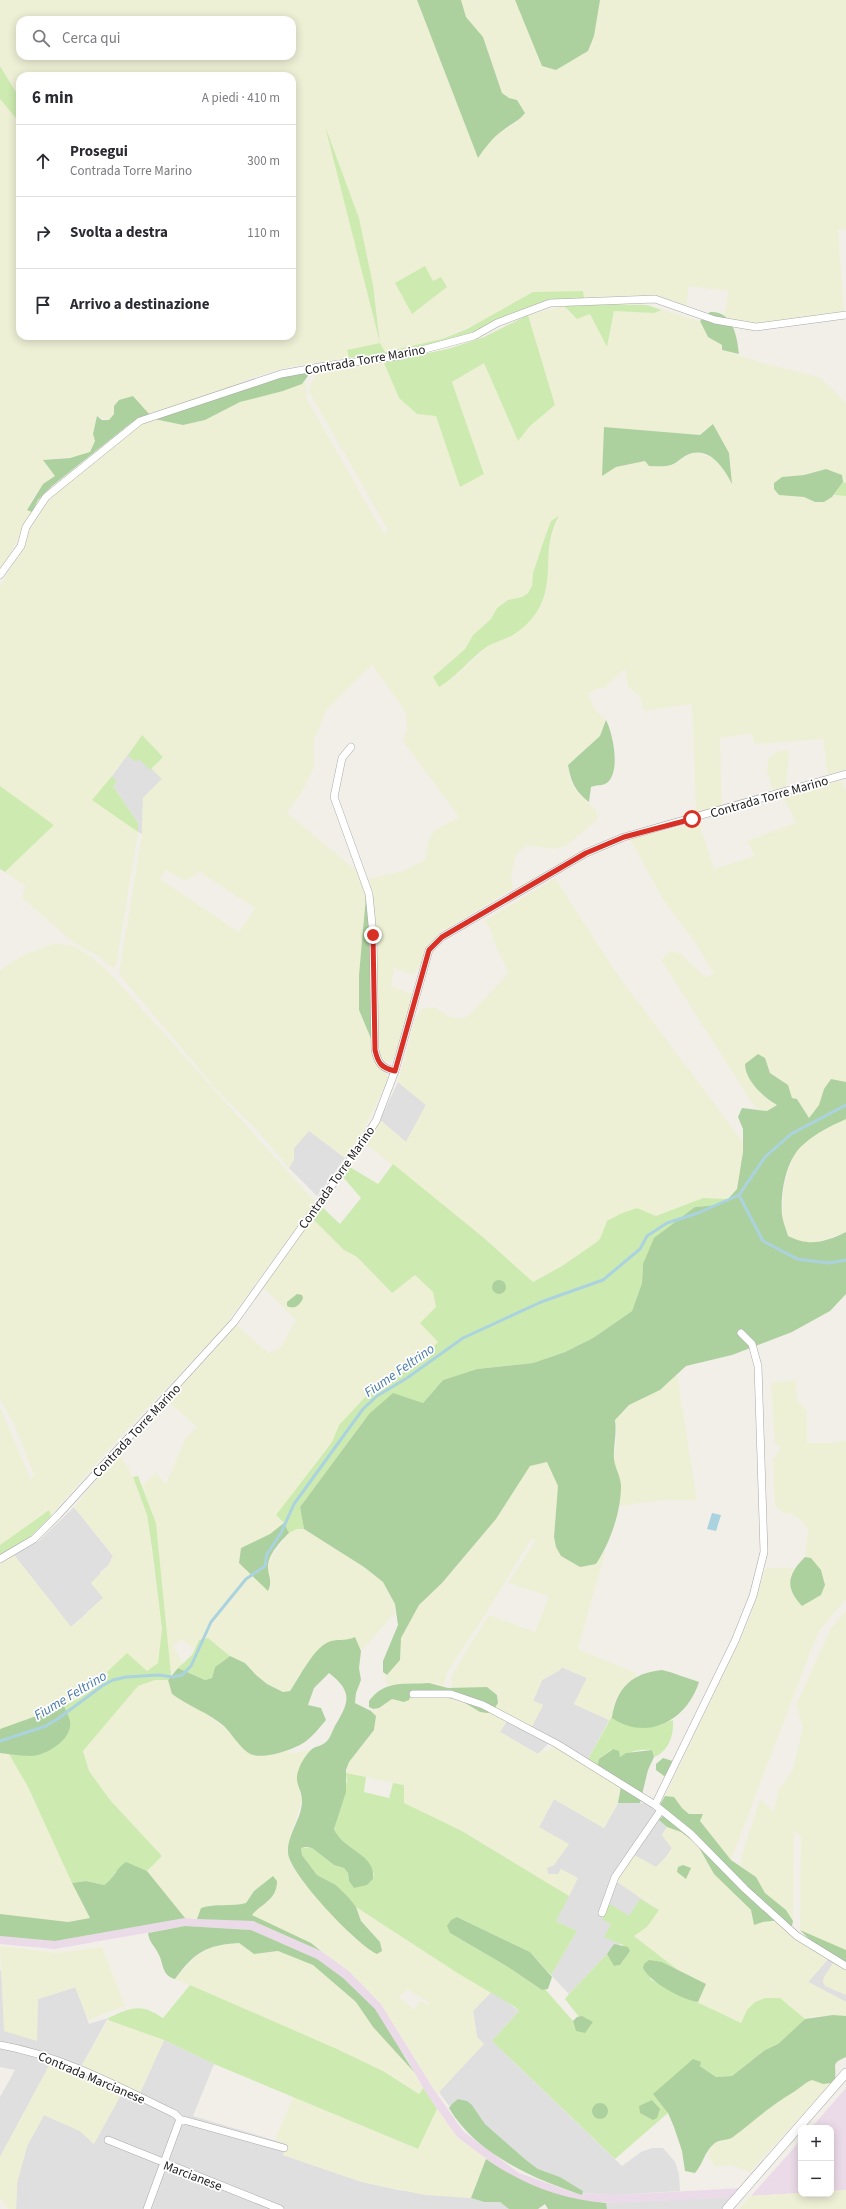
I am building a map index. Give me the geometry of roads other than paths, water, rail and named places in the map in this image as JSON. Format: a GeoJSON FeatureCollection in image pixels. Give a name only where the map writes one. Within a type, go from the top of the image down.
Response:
{"type":"FeatureCollection","features":[{"type":"Feature","properties":{"kind":"street","name":"Contrada Torre Marino"},"geometry":{"type":"LineString","coordinates":[[0,575],[21,546],[26,527],[46,497],[140,421],[281,374],[412,352],[474,336],[497,323],[550,303],[655,299],[715,320],[756,327],[846,315]]}},
{"type":"Feature","properties":{"kind":"street"},"geometry":{"type":"LineString","coordinates":[[351,747],[342,758],[334,797],[368,894],[373,935],[375,1050],[378,1062],[385,1069],[395,1071]]}},
{"type":"Feature","properties":{"kind":"street","name":"Contrada Torre Marino"},"geometry":{"type":"LineString","coordinates":[[0,1559],[34,1539],[58,1515],[234,1322],[376,1121],[395,1071],[429,950],[442,937],[586,853],[604,845],[624,837],[846,774]]}},
{"type":"Feature","properties":{"kind":"street"},"geometry":{"type":"LineString","coordinates":[[655,1805],[735,1641],[753,1596],[764,1552],[758,1366],[752,1344],[742,1333]]}},
{"type":"Feature","properties":{"kind":"street"},"geometry":{"type":"LineString","coordinates":[[413,1694],[451,1694],[483,1705],[557,1744],[655,1805],[691,1834],[745,1889],[797,1936],[846,1966]]}},
{"type":"Feature","properties":{"kind":"street"},"geometry":{"type":"LineString","coordinates":[[602,1913],[615,1877],[661,1810]]}},
{"type":"Feature","properties":{"kind":"street","name":"Contrada Marcianese"},"geometry":{"type":"LineString","coordinates":[[0,2044],[29,2050],[100,2078],[175,2114],[180,2119],[284,2148]]}},
{"type":"Feature","properties":{"kind":"street"},"geometry":{"type":"LineString","coordinates":[[727,2209],[846,2073]]}},
{"type":"Feature","properties":{"kind":"street"},"geometry":{"type":"LineString","coordinates":[[147,2209],[162,2163],[180,2119]]}},
{"type":"Feature","properties":{"kind":"street","name":"Marcianese"},"geometry":{"type":"LineString","coordinates":[[108,2140],[162,2163],[280,2209]]}},
{"type":"Feature","properties":{"kind":"water"},"geometry":{"type":"Polygon","coordinates":[[[712,1513],[721,1515],[716,1531],[707,1529],[712,1513]]]}},
{"type":"Feature","properties":{"kind":"waterway","name":"Fiume Feltrino"},"geometry":{"type":"LineString","coordinates":[[0,1741],[46,1726],[102,1686],[113,1680],[126,1677],[159,1675],[172,1677],[182,1675],[191,1666],[211,1622],[246,1579],[265,1566],[267,1554],[281,1533],[294,1504],[363,1409],[377,1396],[407,1378],[463,1338],[541,1302],[603,1280],[640,1249],[647,1236],[667,1223],[698,1213],[739,1195],[765,1157],[791,1134],[846,1105]]}},
{"type":"Feature","properties":{"kind":"waterway"},"geometry":{"type":"LineString","coordinates":[[739,1195],[763,1241],[797,1259],[829,1263],[846,1260]]}}]}
